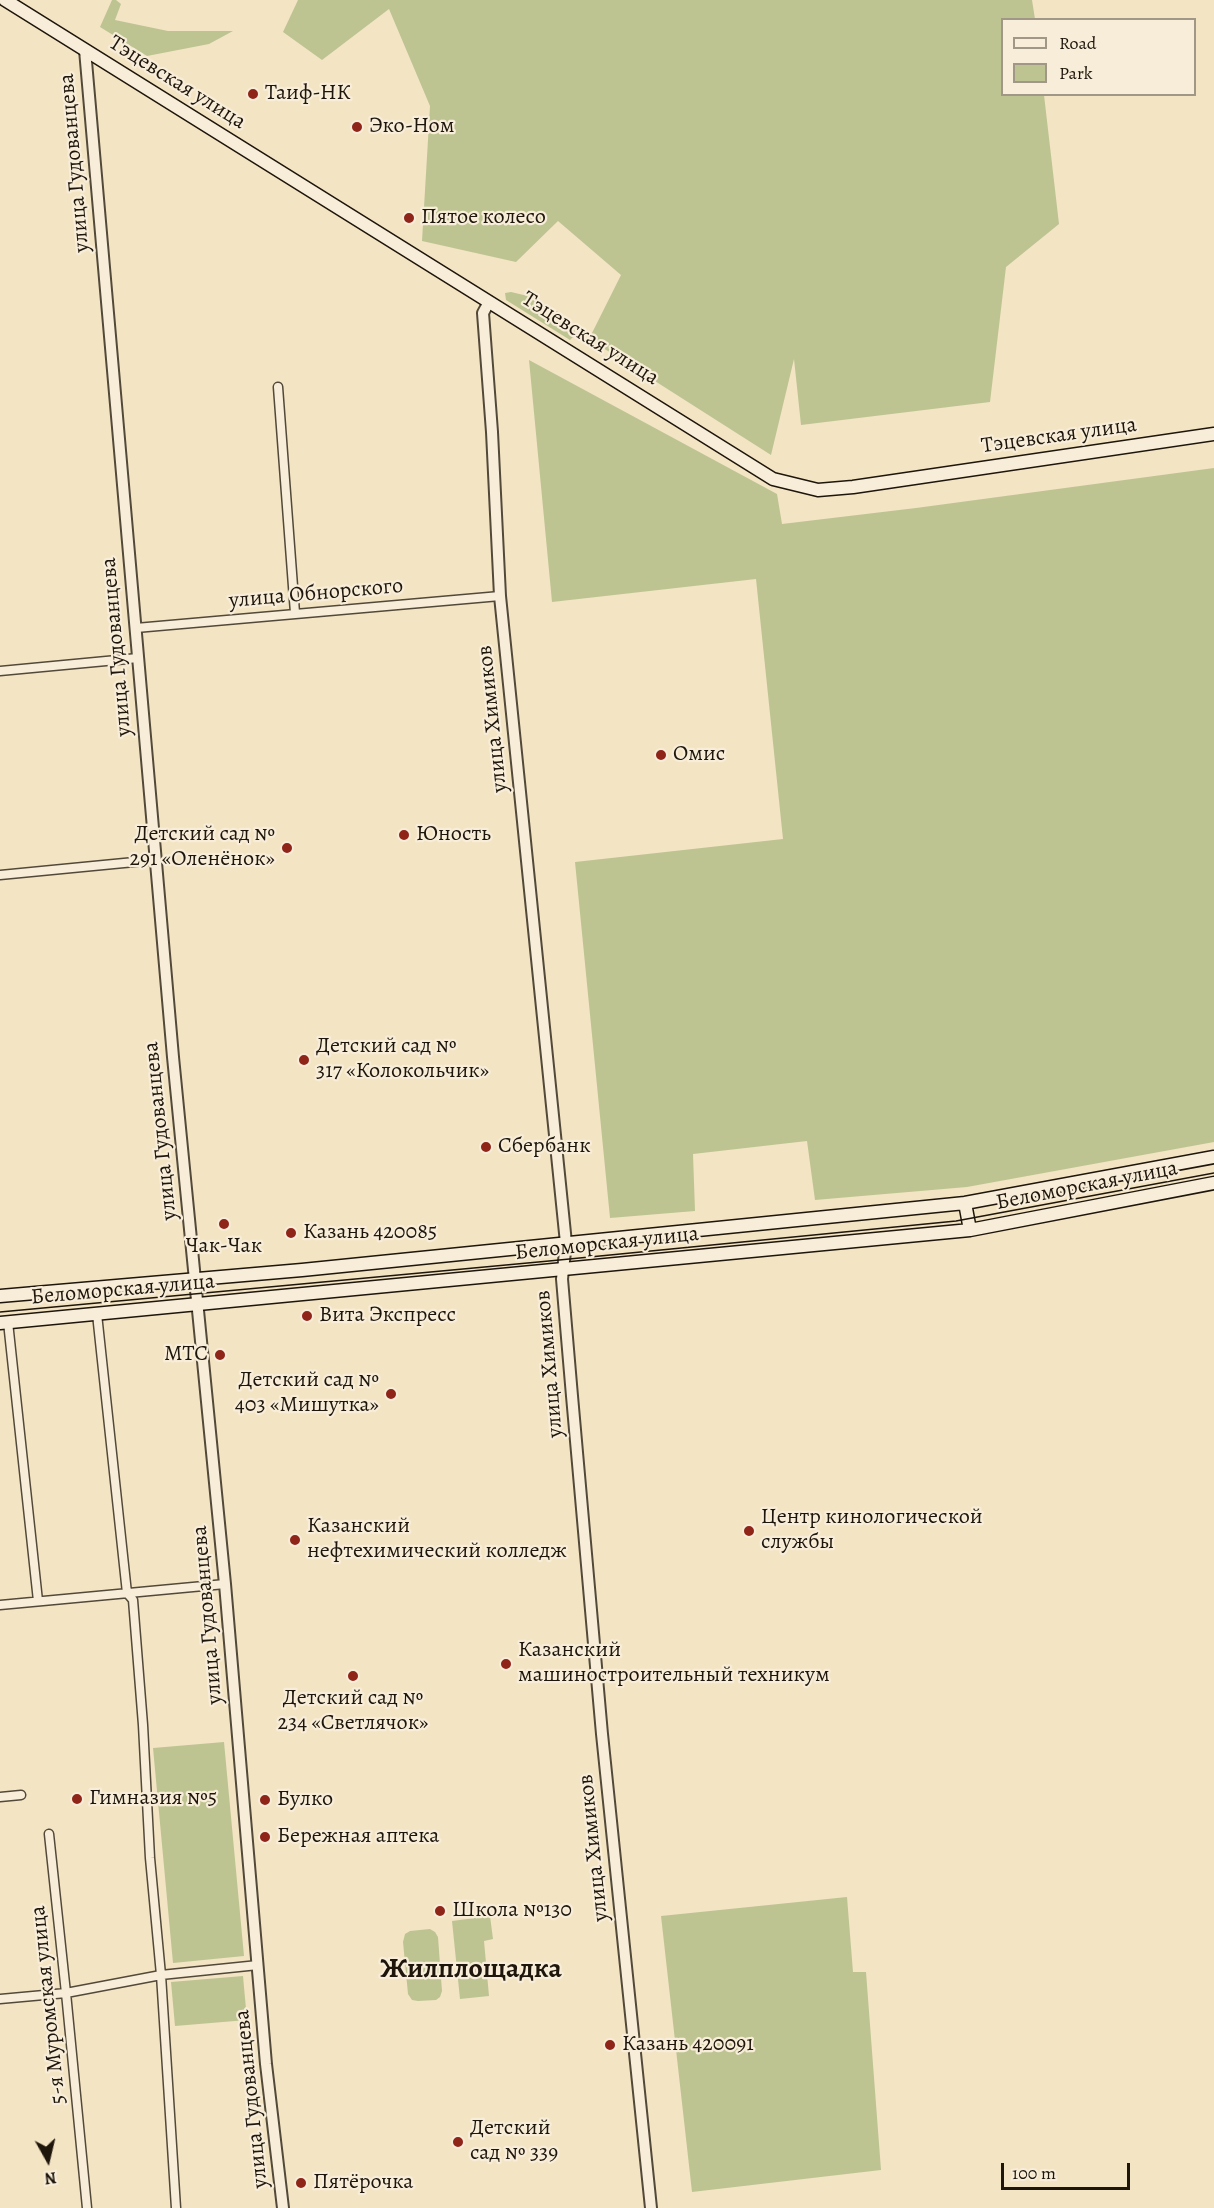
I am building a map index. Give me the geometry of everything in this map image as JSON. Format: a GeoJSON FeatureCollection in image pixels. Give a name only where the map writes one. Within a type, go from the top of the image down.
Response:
{"type":"FeatureCollection","features":[{"type":"Feature","properties":{"kind":"main road","name":"Тэцевская улица"},"geometry":{"type":"LineString","coordinates":[[5,0],[773,479],[818,490],[853,487],[1214,435]]}},
{"type":"Feature","properties":{"kind":"main road","name":"Беломорская улица"},"geometry":{"type":"LineString","coordinates":[[0,1296],[302,1270],[965,1203],[1214,1157]]}},
{"type":"Feature","properties":{"kind":"main road","name":"Беломорская улица"},"geometry":{"type":"LineString","coordinates":[[4,1322],[970,1230],[1214,1183]]}},
{"type":"Feature","properties":{"kind":"main road"},"geometry":{"type":"LineString","coordinates":[[965,1203],[970,1230]]}},
{"type":"Feature","properties":{"kind":"street","name":"улица Гудованцева"},"geometry":{"type":"LineString","coordinates":[[85,50],[155,860],[225,1584],[266,2064],[283,2208]]}},
{"type":"Feature","properties":{"kind":"street","name":"улица Химиков"},"geometry":{"type":"LineString","coordinates":[[489,302],[483,313],[500,596],[566,1243],[561,1270],[602,1734],[651,2208]]}},
{"type":"Feature","properties":{"kind":"street"},"geometry":{"type":"LineString","coordinates":[[278,387],[295,613]]}},
{"type":"Feature","properties":{"kind":"street","name":"улица Обнорского"},"geometry":{"type":"LineString","coordinates":[[136,628],[500,596]]}},
{"type":"Feature","properties":{"kind":"street"},"geometry":{"type":"LineString","coordinates":[[0,671],[138,658]]}},
{"type":"Feature","properties":{"kind":"street"},"geometry":{"type":"LineString","coordinates":[[0,875],[155,860]]}},
{"type":"Feature","properties":{"kind":"street"},"geometry":{"type":"LineString","coordinates":[[98,1314],[127,1593],[132,1600],[134,1611],[176,2208]]}},
{"type":"Feature","properties":{"kind":"street"},"geometry":{"type":"LineString","coordinates":[[4,1322],[38,1601]]}},
{"type":"Feature","properties":{"kind":"street"},"geometry":{"type":"LineString","coordinates":[[0,1605],[225,1584]]}},
{"type":"Feature","properties":{"kind":"street"},"geometry":{"type":"LineString","coordinates":[[0,1797],[21,1795]]}},
{"type":"Feature","properties":{"kind":"street","name":"5-я Муромская улица"},"geometry":{"type":"LineString","coordinates":[[49,1834],[87,2208]]}},
{"type":"Feature","properties":{"kind":"street"},"geometry":{"type":"LineString","coordinates":[[0,1999],[66,1993],[161,1975],[258,1965]]}},
{"type":"Feature","properties":{"kind":"green space"},"geometry":{"type":"Polygon","coordinates":[[[112,0],[121,4],[115,20],[168,31],[233,31],[209,44],[147,56],[100,27],[112,0]]]}},
{"type":"Feature","properties":{"kind":"green space"},"geometry":{"type":"Polygon","coordinates":[[[298,0],[1032,0],[1035,18],[1001,18],[1001,96],[1044,96],[1059,224],[1006,267],[990,402],[801,425],[794,359],[771,455],[589,339],[621,275],[558,221],[516,262],[422,241],[430,106],[389,9],[322,60],[283,32],[298,0]]]}},
{"type":"Feature","properties":{"kind":"green space"},"geometry":{"type":"Polygon","coordinates":[[[511,292],[532,297],[560,313],[575,331],[574,336],[570,340],[506,300],[505,293],[511,292]]]}},
{"type":"Feature","properties":{"kind":"green space"},"geometry":{"type":"Polygon","coordinates":[[[529,360],[777,494],[782,524],[1214,468],[1214,1142],[967,1187],[815,1200],[807,1141],[693,1154],[695,1211],[610,1218],[575,862],[783,839],[756,579],[552,602],[529,360]]]}},
{"type":"Feature","properties":{"kind":"green space"},"geometry":{"type":"Polygon","coordinates":[[[224,1742],[244,1956],[173,1963],[153,1748],[224,1742]]]}},
{"type":"Feature","properties":{"kind":"green space"},"geometry":{"type":"Polygon","coordinates":[[[847,1897],[853,1972],[866,1972],[881,2170],[692,2192],[661,1916],[847,1897]]]}},
{"type":"Feature","properties":{"kind":"green space"},"geometry":{"type":"Polygon","coordinates":[[[490,1916],[493,1939],[484,1941],[489,1996],[460,1999],[452,1921],[490,1916]]]}},
{"type":"Feature","properties":{"kind":"green space"},"geometry":{"type":"Polygon","coordinates":[[[430,1929],[438,1937],[442,1991],[436,2000],[412,2000],[408,1994],[403,1942],[405,1934],[410,1931],[430,1929]]]}},
{"type":"Feature","properties":{"kind":"green space"},"geometry":{"type":"Polygon","coordinates":[[[243,1976],[247,2020],[175,2026],[171,1982],[243,1976]]]}},
{"type":"Feature","properties":{"kind":"tram line"},"geometry":{"type":"LineString","coordinates":[[0,1312],[956,1221],[1214,1173]]}},
{"type":"Feature","properties":{"kind":"place","name":"Таиф-НК"},"geometry":{"type":"Point","coordinates":[253,94]}},
{"type":"Feature","properties":{"kind":"place","name":"Эко-Ном"},"geometry":{"type":"Point","coordinates":[357,127]}},
{"type":"Feature","properties":{"kind":"place","name":"Пятое колесо"},"geometry":{"type":"Point","coordinates":[409,218]}},
{"type":"Feature","properties":{"kind":"place","name":"Омис"},"geometry":{"type":"Point","coordinates":[661,755]}},
{"type":"Feature","properties":{"kind":"place","name":"Юность"},"geometry":{"type":"Point","coordinates":[404,835]}},
{"type":"Feature","properties":{"kind":"place","name":"Детский сад № 291 «Оленёнок»"},"geometry":{"type":"Point","coordinates":[287,848]}},
{"type":"Feature","properties":{"kind":"place","name":"Детский сад № 317 «Колокольчик»"},"geometry":{"type":"Point","coordinates":[304,1060]}},
{"type":"Feature","properties":{"kind":"place","name":"Сбербанк"},"geometry":{"type":"Point","coordinates":[486,1147]}},
{"type":"Feature","properties":{"kind":"place","name":"Чак-Чак"},"geometry":{"type":"Point","coordinates":[224,1224]}},
{"type":"Feature","properties":{"kind":"place","name":"Казань 420085"},"geometry":{"type":"Point","coordinates":[291,1233]}},
{"type":"Feature","properties":{"kind":"place","name":"Вита Экспресс"},"geometry":{"type":"Point","coordinates":[307,1316]}},
{"type":"Feature","properties":{"kind":"place","name":"МТС"},"geometry":{"type":"Point","coordinates":[220,1355]}},
{"type":"Feature","properties":{"kind":"place","name":"Детский сад № 403 «Мишутка»"},"geometry":{"type":"Point","coordinates":[391,1394]}},
{"type":"Feature","properties":{"kind":"place","name":"Центр кинологической службы"},"geometry":{"type":"Point","coordinates":[749,1531]}},
{"type":"Feature","properties":{"kind":"place","name":"Казанский нефтехимический колледж"},"geometry":{"type":"Point","coordinates":[295,1540]}},
{"type":"Feature","properties":{"kind":"place","name":"Казанский машиностроительный техникум"},"geometry":{"type":"Point","coordinates":[506,1664]}},
{"type":"Feature","properties":{"kind":"place","name":"Детский сад № 234 «Светлячок»"},"geometry":{"type":"Point","coordinates":[353,1676]}},
{"type":"Feature","properties":{"kind":"place","name":"Гимназия №5"},"geometry":{"type":"Point","coordinates":[77,1799]}},
{"type":"Feature","properties":{"kind":"place","name":"Булко"},"geometry":{"type":"Point","coordinates":[265,1800]}},
{"type":"Feature","properties":{"kind":"place","name":"Бережная аптека"},"geometry":{"type":"Point","coordinates":[265,1837]}},
{"type":"Feature","properties":{"kind":"place","name":"Школа №130"},"geometry":{"type":"Point","coordinates":[440,1911]}},
{"type":"Feature","properties":{"kind":"place","name":"Казань 420091"},"geometry":{"type":"Point","coordinates":[610,2045]}},
{"type":"Feature","properties":{"kind":"place","name":"Детский сад № 339"},"geometry":{"type":"Point","coordinates":[458,2142]}},
{"type":"Feature","properties":{"kind":"place","name":"Пятёрочка"},"geometry":{"type":"Point","coordinates":[301,2183]}},
{"type":"Feature","properties":{"kind":"district","name":"Жилплощадка"},"geometry":{"type":"Point","coordinates":[471,1970]}}]}
